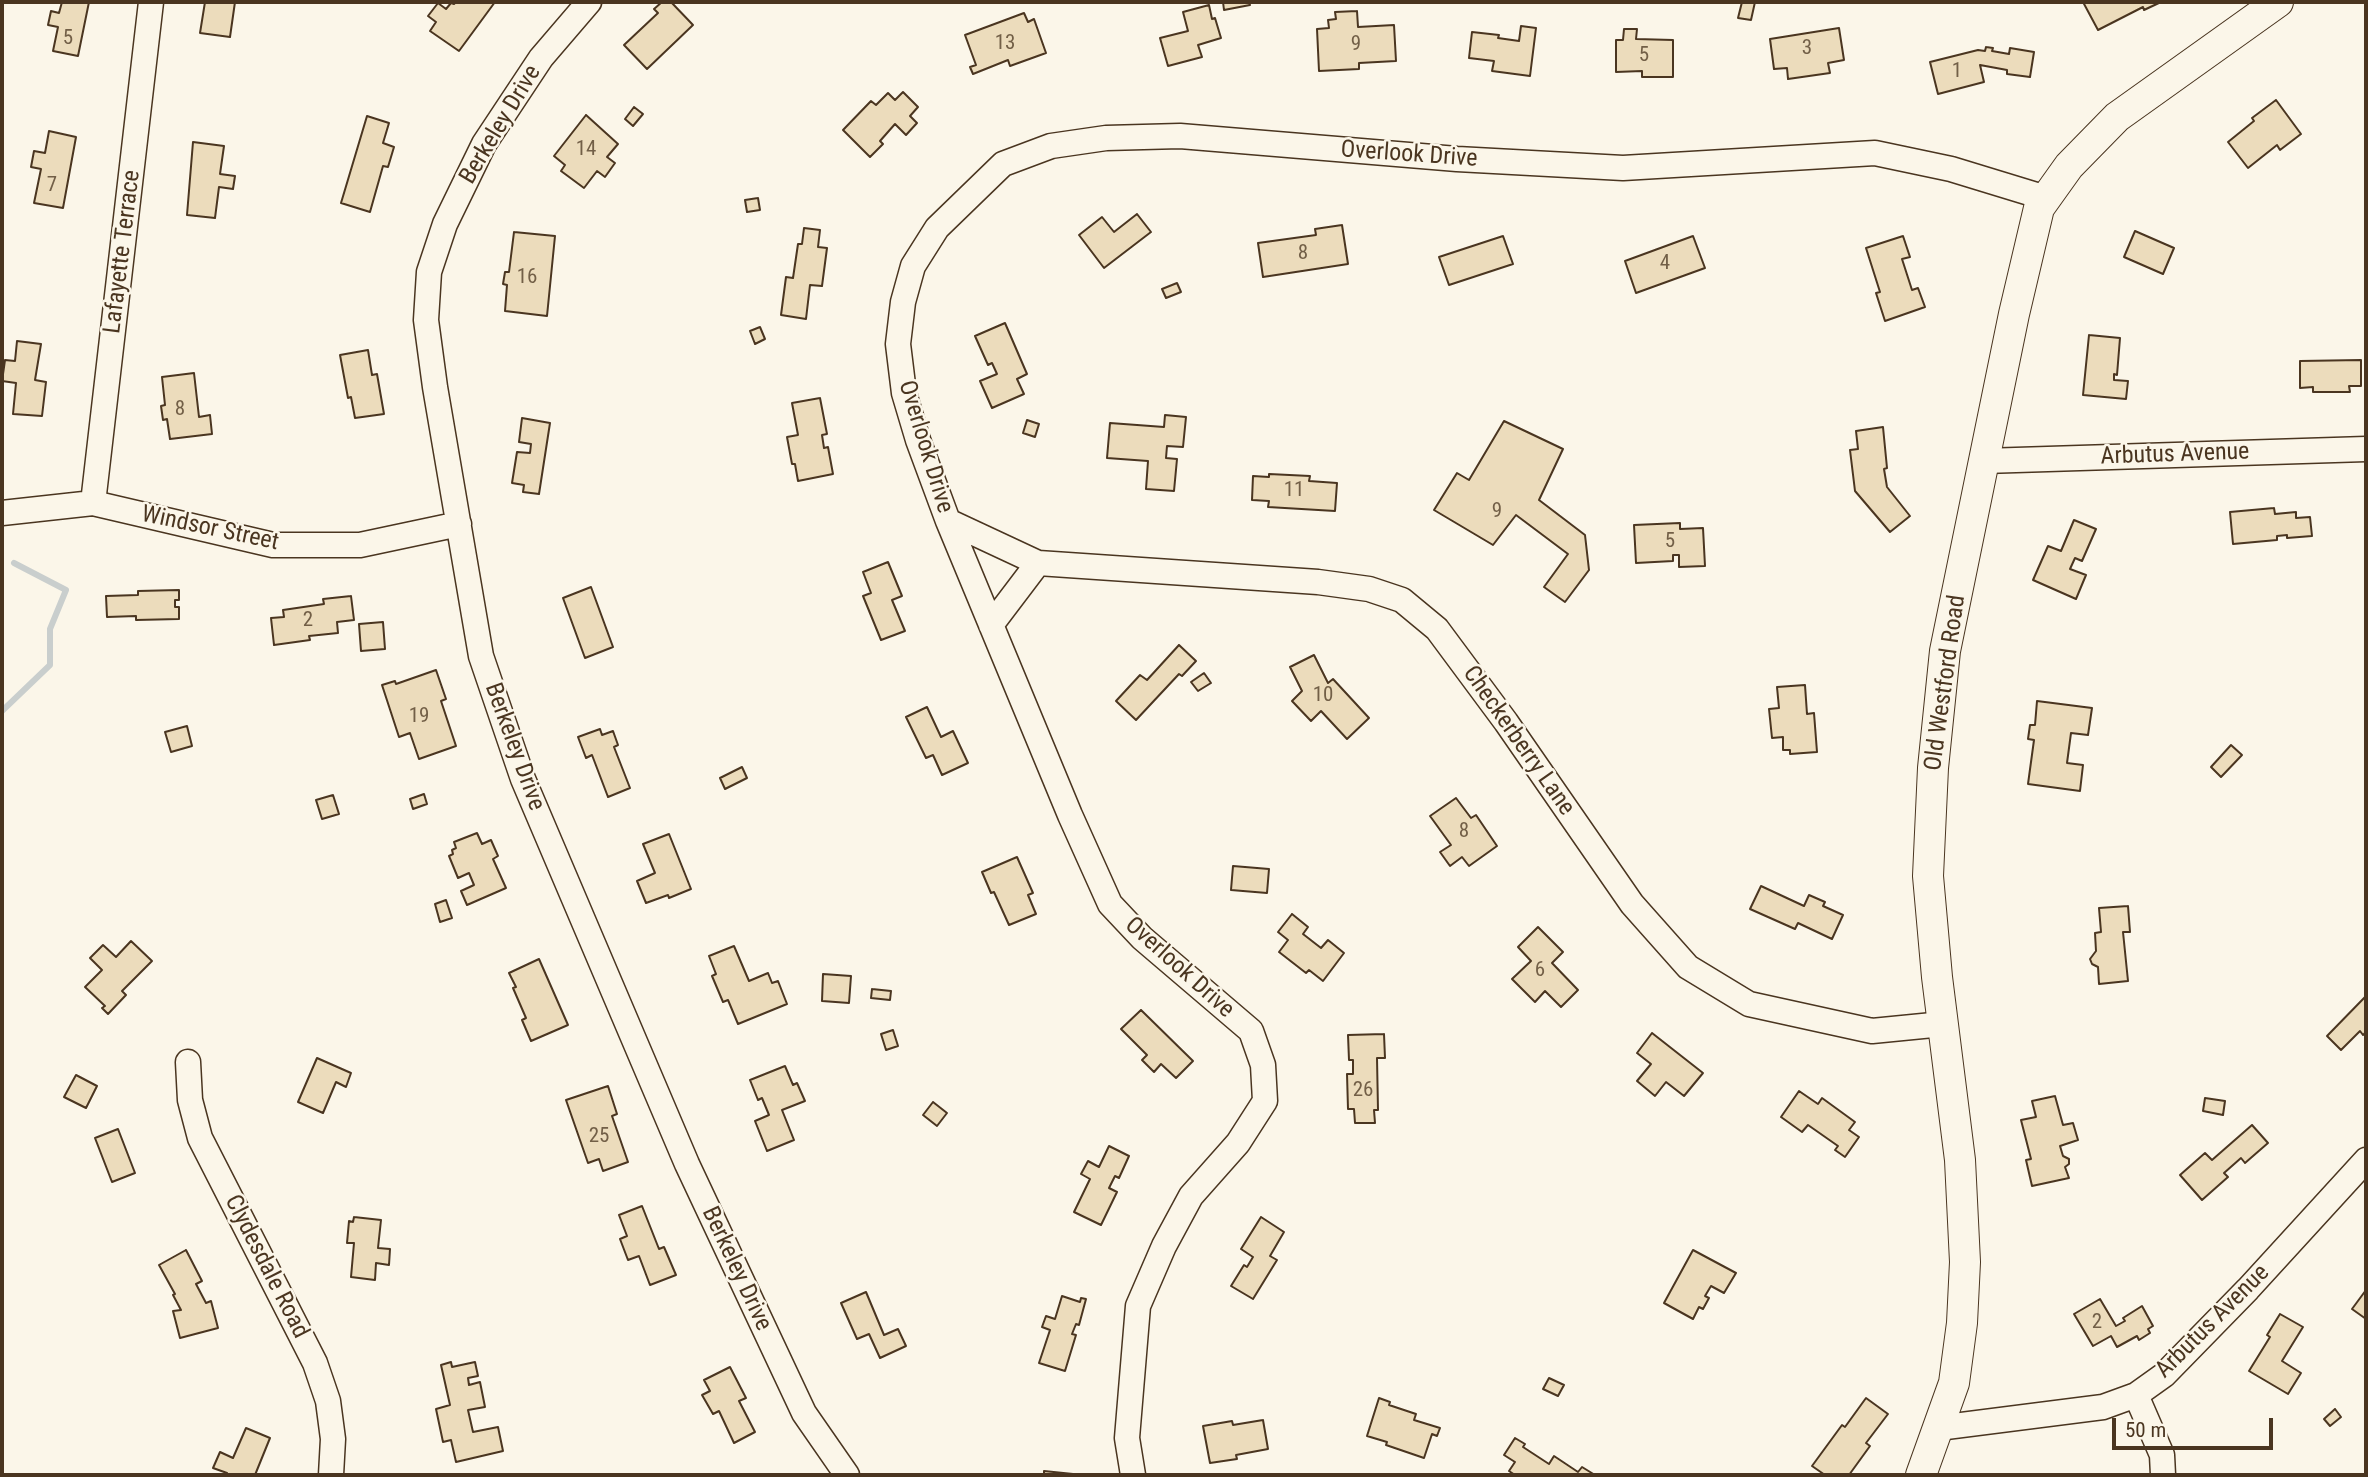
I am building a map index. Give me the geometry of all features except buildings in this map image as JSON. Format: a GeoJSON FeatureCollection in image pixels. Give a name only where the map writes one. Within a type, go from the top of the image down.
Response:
{"type":"FeatureCollection","features":[{"type":"Feature","properties":{"kind":"main road","name":"Old Westford Road"},"geometry":{"type":"LineString","coordinates":[[1921,1475],[1954,1383],[1962,1323],[1965,1262],[1960,1160],[1928,876],[1933,768],[1945,651],[2039,208],[2069,166],[2116,117],[2278,2]]}},
{"type":"Feature","properties":{"kind":"street","name":"Lafayette Terrace"},"geometry":{"type":"LineString","coordinates":[[93,503],[151,2]]}},
{"type":"Feature","properties":{"kind":"street","name":"Berkeley Drive"},"geometry":{"type":"LineString","coordinates":[[589,2],[541,58],[484,144],[445,224],[429,272],[426,320],[435,387],[481,656],[523,779],[687,1164],[804,1413],[847,1475]]}},
{"type":"Feature","properties":{"kind":"street","name":"Overlook Drive"},"geometry":{"type":"LineString","coordinates":[[1133,1475],[1127,1438],[1138,1306],[1164,1246],[1191,1196],[1238,1143],[1265,1101],[1263,1065],[1251,1031],[1142,938],[1110,904],[948,521],[904,393],[898,344],[903,302],[913,266],[937,228],[1003,164],[1051,146],[1106,138],[1180,136],[1443,158],[1623,168],[1875,153],[1951,169],[2046,198]]}},
{"type":"Feature","properties":{"kind":"street","name":"Arbutus Avenue"},"geometry":{"type":"LineString","coordinates":[[1984,461],[2366,449]]}},
{"type":"Feature","properties":{"kind":"street","name":"Windsor Street"},"geometry":{"type":"LineString","coordinates":[[2,513],[93,503],[273,545],[359,545],[459,524]]}},
{"type":"Feature","properties":{"kind":"street","name":"Checkerberry Lane"},"geometry":{"type":"LineString","coordinates":[[948,521],[1038,563],[1318,582],[1369,589],[1402,600],[1437,629],[1506,722],[1632,904],[1688,967],[1749,1004],[1872,1031],[1943,1024]]}},
{"type":"Feature","properties":{"kind":"street"},"geometry":{"type":"LineString","coordinates":[[991,625],[1038,563]]}},
{"type":"Feature","properties":{"kind":"street","name":"Clydesdale Road"},"geometry":{"type":"LineString","coordinates":[[188,1062],[190,1100],[200,1138],[315,1363],[328,1401],[333,1439],[331,1475]]}},
{"type":"Feature","properties":{"kind":"street","name":"Arbutus Avenue"},"geometry":{"type":"LineString","coordinates":[[1938,1428],[2103,1407],[2136,1395],[2164,1375],[2248,1289],[2366,1160]]}},
{"type":"Feature","properties":{"kind":"street"},"geometry":{"type":"LineString","coordinates":[[2136,1395],[2162,1455],[2164,1475]]}},
{"type":"Feature","properties":{"kind":"waterway"},"geometry":{"type":"LineString","coordinates":[[2,711],[50,665],[50,629],[66,590],[14,563]]}}]}
